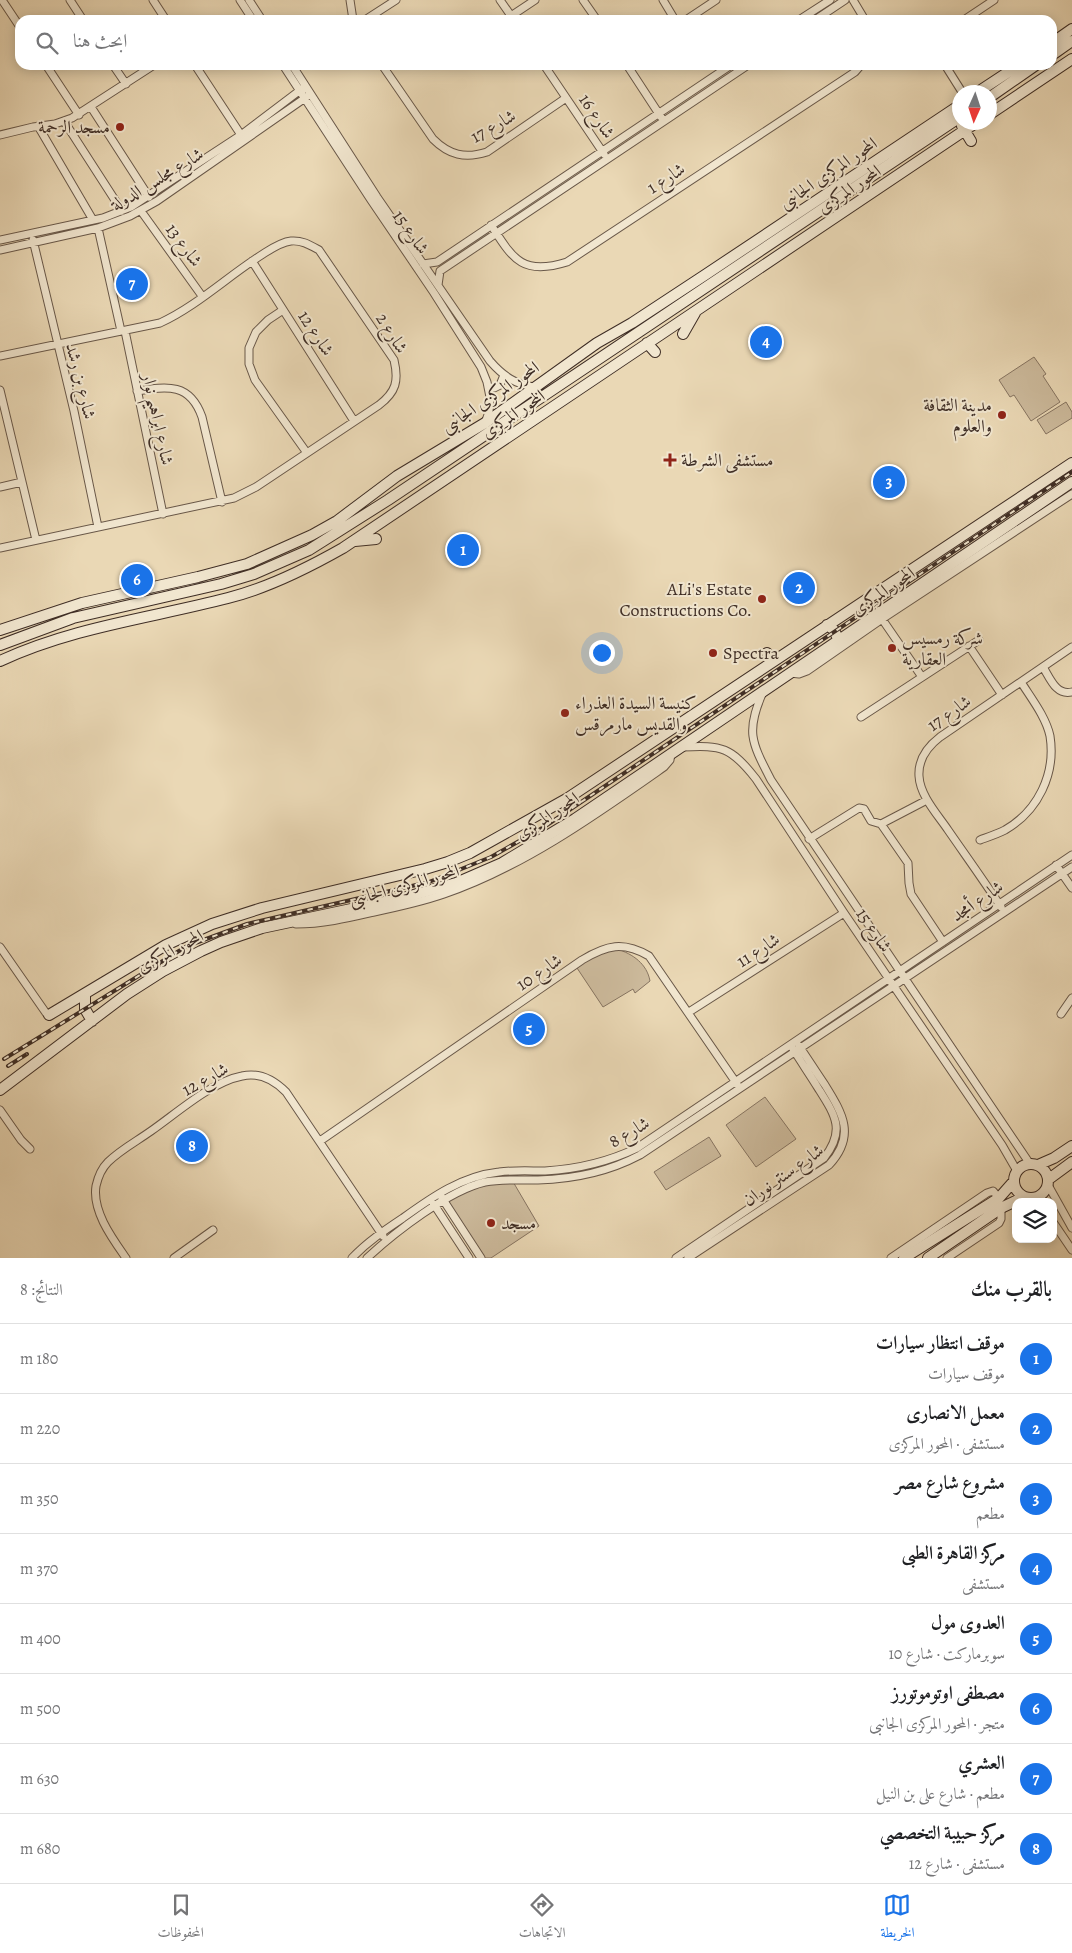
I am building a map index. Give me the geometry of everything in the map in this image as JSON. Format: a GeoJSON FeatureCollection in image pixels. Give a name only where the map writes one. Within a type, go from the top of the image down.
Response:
{"type":"FeatureCollection","features":[{"type":"Feature","properties":{"kind":"main road"},"geometry":{"type":"LineString","coordinates":[[1057,40],[1072,29]]}},
{"type":"Feature","properties":{"kind":"main road"},"geometry":{"type":"LineString","coordinates":[[1057,52],[1072,42]]}},
{"type":"Feature","properties":{"kind":"main road"},"geometry":{"type":"LineString","coordinates":[[1057,69],[1072,59]]}},
{"type":"Feature","properties":{"kind":"main road"},"geometry":{"type":"LineString","coordinates":[[991,85],[1019,70]]}},
{"type":"Feature","properties":{"kind":"main road"},"geometry":{"type":"LineString","coordinates":[[997,90],[1021,70]]}},
{"type":"Feature","properties":{"kind":"main road"},"geometry":{"type":"LineString","coordinates":[[997,109],[1056,70]]}},
{"type":"Feature","properties":{"kind":"main road","name":"المحور المركزى الجانبى"},"geometry":{"type":"LineString","coordinates":[[0,630],[82,603],[223,571],[293,545],[337,521],[397,476],[485,423],[598,343],[705,275],[952,110]]}},
{"type":"Feature","properties":{"kind":"main road","name":"المحور المركزى"},"geometry":{"type":"LineString","coordinates":[[0,645],[73,618],[241,578],[282,563],[309,550],[372,511],[952,122]]}},
{"type":"Feature","properties":{"kind":"main road"},"geometry":{"type":"LineString","coordinates":[[965,131],[971,141]]}},
{"type":"Feature","properties":{"kind":"main road","name":"المحور المركزى"},"geometry":{"type":"LineString","coordinates":[[0,661],[43,643],[77,632],[237,596],[287,577],[322,560],[354,541],[965,131]]}},
{"type":"Feature","properties":{"kind":"main road"},"geometry":{"type":"LineString","coordinates":[[847,193],[847,199],[850,202],[865,199]]}},
{"type":"Feature","properties":{"kind":"main road"},"geometry":{"type":"LineString","coordinates":[[812,216],[826,213],[830,216],[829,222]]}},
{"type":"Feature","properties":{"kind":"main road"},"geometry":{"type":"LineString","coordinates":[[816,231],[822,240]]}},
{"type":"Feature","properties":{"kind":"main road"},"geometry":{"type":"LineString","coordinates":[[683,334],[695,312]]}},
{"type":"Feature","properties":{"kind":"main road"},"geometry":{"type":"LineString","coordinates":[[617,331],[640,332]]}},
{"type":"Feature","properties":{"kind":"main road"},"geometry":{"type":"LineString","coordinates":[[647,343],[655,352]]}},
{"type":"Feature","properties":{"kind":"main road","name":"المحور المركزى"},"geometry":{"type":"LineString","coordinates":[[49,1014],[166,945],[232,917],[405,874],[460,858],[568,798],[769,657],[827,625],[1072,463]]}},
{"type":"Feature","properties":{"kind":"main road"},"geometry":{"type":"LineString","coordinates":[[372,511],[397,476]]}},
{"type":"Feature","properties":{"kind":"main road","name":"المحور المركزى"},"geometry":{"type":"LineString","coordinates":[[0,1090],[127,994],[188,958],[241,935],[283,923],[403,898],[443,887],[480,874],[513,857],[563,827],[1072,482]]}},
{"type":"Feature","properties":{"kind":"main road"},"geometry":{"type":"LineString","coordinates":[[354,541],[376,539]]}},
{"type":"Feature","properties":{"kind":"main road"},"geometry":{"type":"LineString","coordinates":[[174,595],[172,599],[174,605],[197,606]]}},
{"type":"Feature","properties":{"kind":"main road"},"geometry":{"type":"LineString","coordinates":[[135,603],[158,604],[161,607],[160,614]]}},
{"type":"Feature","properties":{"kind":"main road"},"geometry":{"type":"LineString","coordinates":[[827,625],[834,630],[839,641]]}},
{"type":"Feature","properties":{"kind":"main road"},"geometry":{"type":"LineString","coordinates":[[85,994],[84,1009],[92,1021]]}},
{"type":"Feature","properties":{"kind":"main road"},"geometry":{"type":"LineString","coordinates":[[928,1258],[1000,1203],[1023,1166],[1054,1158],[1072,1146]]}},
{"type":"Feature","properties":{"kind":"main road"},"geometry":{"type":"LineString","coordinates":[[1033,1198],[1043,1194],[1048,1182],[1072,1162]]}},
{"type":"Feature","properties":{"kind":"main road"},"geometry":{"type":"LineString","coordinates":[[1034,1164],[1045,1170],[1048,1182]]}},
{"type":"Feature","properties":{"kind":"main road"},"geometry":{"type":"LineString","coordinates":[[1016,1176],[1018,1192],[1029,1198]]}},
{"type":"Feature","properties":{"kind":"main road"},"geometry":{"type":"LineString","coordinates":[[904,1258],[1000,1203],[1012,1201]]}},
{"type":"Feature","properties":{"kind":"street"},"geometry":{"type":"LineString","coordinates":[[2,0],[15,20]]}},
{"type":"Feature","properties":{"kind":"street"},"geometry":{"type":"LineString","coordinates":[[70,0],[80,15]]}},
{"type":"Feature","properties":{"kind":"street"},"geometry":{"type":"LineString","coordinates":[[153,0],[163,15]]}},
{"type":"Feature","properties":{"kind":"street"},"geometry":{"type":"LineString","coordinates":[[240,0],[250,15]]}},
{"type":"Feature","properties":{"kind":"street"},"geometry":{"type":"LineString","coordinates":[[249,0],[259,15]]}},
{"type":"Feature","properties":{"kind":"street"},"geometry":{"type":"LineString","coordinates":[[350,0],[352,15]]}},
{"type":"Feature","properties":{"kind":"street"},"geometry":{"type":"LineString","coordinates":[[373,15],[396,0]]}},
{"type":"Feature","properties":{"kind":"street"},"geometry":{"type":"LineString","coordinates":[[500,0],[510,15]]}},
{"type":"Feature","properties":{"kind":"street"},"geometry":{"type":"LineString","coordinates":[[516,15],[535,0]]}},
{"type":"Feature","properties":{"kind":"street"},"geometry":{"type":"LineString","coordinates":[[583,0],[594,15]]}},
{"type":"Feature","properties":{"kind":"street"},"geometry":{"type":"LineString","coordinates":[[663,0],[672,15]]}},
{"type":"Feature","properties":{"kind":"street"},"geometry":{"type":"LineString","coordinates":[[694,15],[716,0]]}},
{"type":"Feature","properties":{"kind":"street"},"geometry":{"type":"LineString","coordinates":[[807,15],[830,0]]}},
{"type":"Feature","properties":{"kind":"street"},"geometry":{"type":"LineString","coordinates":[[822,15],[845,0]]}},
{"type":"Feature","properties":{"kind":"street"},"geometry":{"type":"LineString","coordinates":[[853,0],[862,15]]}},
{"type":"Feature","properties":{"kind":"street"},"geometry":{"type":"LineString","coordinates":[[972,15],[994,0]]}},
{"type":"Feature","properties":{"kind":"street"},"geometry":{"type":"LineString","coordinates":[[49,70],[79,115]]}},
{"type":"Feature","properties":{"kind":"street"},"geometry":{"type":"LineString","coordinates":[[116,70],[126,84]]}},
{"type":"Feature","properties":{"kind":"street"},"geometry":{"type":"LineString","coordinates":[[0,135],[64,121],[79,115],[147,70]]}},
{"type":"Feature","properties":{"kind":"street"},"geometry":{"type":"LineString","coordinates":[[198,70],[243,138]]}},
{"type":"Feature","properties":{"kind":"street","name":"شارع 15"},"geometry":{"type":"LineString","coordinates":[[287,70],[303,88]]}},
{"type":"Feature","properties":{"kind":"street","name":"شارع 15"},"geometry":{"type":"LineString","coordinates":[[294,70],[303,88],[371,200],[423,264],[490,361],[504,375],[523,386],[536,387]]}},
{"type":"Feature","properties":{"kind":"street","name":"شارع 17"},"geometry":{"type":"LineString","coordinates":[[385,70],[433,139],[441,147],[463,156],[486,152],[566,98]]}},
{"type":"Feature","properties":{"kind":"street","name":"شارع 16"},"geometry":{"type":"LineString","coordinates":[[547,70],[608,159]]}},
{"type":"Feature","properties":{"kind":"street"},"geometry":{"type":"LineString","coordinates":[[630,70],[664,122]]}},
{"type":"Feature","properties":{"kind":"street"},"geometry":{"type":"LineString","coordinates":[[423,264],[436,262],[724,70]]}},
{"type":"Feature","properties":{"kind":"street"},"geometry":{"type":"LineString","coordinates":[[438,285],[440,271],[741,70]]}},
{"type":"Feature","properties":{"kind":"street","name":"شارع 1"},"geometry":{"type":"LineString","coordinates":[[491,225],[512,257],[530,266],[549,268],[567,262],[857,70]]}},
{"type":"Feature","properties":{"kind":"street"},"geometry":{"type":"LineString","coordinates":[[947,70],[957,85]]}},
{"type":"Feature","properties":{"kind":"street","name":"شارع مجلس الدولة"},"geometry":{"type":"LineString","coordinates":[[0,250],[98,228],[140,211],[157,201],[243,138],[303,88]]}},
{"type":"Feature","properties":{"kind":"street","name":"شارع مجلس الدولة"},"geometry":{"type":"LineString","coordinates":[[0,240],[93,220],[122,211],[151,195],[308,96]]}},
{"type":"Feature","properties":{"kind":"street"},"geometry":{"type":"LineString","coordinates":[[91,107],[157,201]]}},
{"type":"Feature","properties":{"kind":"street"},"geometry":{"type":"LineString","coordinates":[[64,121],[122,211]]}},
{"type":"Feature","properties":{"kind":"street"},"geometry":{"type":"LineString","coordinates":[[38,126],[93,220]]}},
{"type":"Feature","properties":{"kind":"street","name":"شارع 13"},"geometry":{"type":"LineString","coordinates":[[140,211],[202,296]]}},
{"type":"Feature","properties":{"kind":"street","name":"شارع ابراهيم نوار"},"geometry":{"type":"LineString","coordinates":[[98,228],[137,390],[163,514]]}},
{"type":"Feature","properties":{"kind":"street","name":"شارع بن رشد"},"geometry":{"type":"LineString","coordinates":[[32,233],[56,343],[74,411],[98,527]]}},
{"type":"Feature","properties":{"kind":"street","name":"شارع 2"},"geometry":{"type":"LineString","coordinates":[[0,356],[56,343],[160,324],[173,317],[252,261],[275,247],[290,241],[306,242],[319,250],[394,360],[397,373],[395,386],[389,397],[251,490],[222,502],[0,548]]}},
{"type":"Feature","properties":{"kind":"street","name":"شارع 15"},"geometry":{"type":"LineString","coordinates":[[408,247],[481,368],[490,397],[489,412],[485,423]]}},
{"type":"Feature","properties":{"kind":"street","name":"شارع 12"},"geometry":{"type":"LineString","coordinates":[[252,261],[354,422]]}},
{"type":"Feature","properties":{"kind":"street"},"geometry":{"type":"LineString","coordinates":[[283,310],[268,320],[256,332],[249,348],[249,364],[255,380],[307,453]]}},
{"type":"Feature","properties":{"kind":"street"},"geometry":{"type":"LineString","coordinates":[[488,387],[494,388],[500,385],[504,375]]}},
{"type":"Feature","properties":{"kind":"street"},"geometry":{"type":"LineString","coordinates":[[137,390],[173,387],[183,391],[192,398],[202,417],[222,502]]}},
{"type":"Feature","properties":{"kind":"street"},"geometry":{"type":"LineString","coordinates":[[0,390],[36,540]]}},
{"type":"Feature","properties":{"kind":"street"},"geometry":{"type":"LineString","coordinates":[[0,487],[22,482]]}},
{"type":"Feature","properties":{"kind":"street"},"geometry":{"type":"LineString","coordinates":[[790,673],[799,674],[807,672],[882,619],[1072,494]]}},
{"type":"Feature","properties":{"kind":"street"},"geometry":{"type":"LineString","coordinates":[[882,619],[922,677]]}},
{"type":"Feature","properties":{"kind":"street"},"geometry":{"type":"LineString","coordinates":[[861,717],[978,640]]}},
{"type":"Feature","properties":{"kind":"street"},"geometry":{"type":"LineString","coordinates":[[969,646],[1002,695]]}},
{"type":"Feature","properties":{"kind":"street","name":"شارع 17"},"geometry":{"type":"LineString","coordinates":[[1004,911],[927,800],[919,777],[919,766],[923,754],[940,737],[1072,648]]}},
{"type":"Feature","properties":{"kind":"street"},"geometry":{"type":"LineString","coordinates":[[1043,667],[1058,690],[1063,693],[1072,692]]}},
{"type":"Feature","properties":{"kind":"street"},"geometry":{"type":"LineString","coordinates":[[980,840],[1005,830],[1028,813],[1044,790],[1051,762],[1050,734],[1037,707],[1021,682]]}},
{"type":"Feature","properties":{"kind":"street","name":"شارع 15"},"geometry":{"type":"LineString","coordinates":[[763,692],[752,723],[754,745],[770,780],[904,980],[1034,1164]]}},
{"type":"Feature","properties":{"kind":"street","name":"شارع 15"},"geometry":{"type":"LineString","coordinates":[[676,749],[716,746],[725,749],[743,761],[1002,1145],[1016,1176]]}},
{"type":"Feature","properties":{"kind":"street"},"geometry":{"type":"LineString","coordinates":[[881,824],[927,800]]}},
{"type":"Feature","properties":{"kind":"street"},"geometry":{"type":"LineString","coordinates":[[809,839],[859,808],[864,809],[871,821],[881,824],[908,863],[911,894],[943,942]]}},
{"type":"Feature","properties":{"kind":"street","name":"شارع أمجد"},"geometry":{"type":"LineString","coordinates":[[899,971],[1072,855]]}},
{"type":"Feature","properties":{"kind":"street"},"geometry":{"type":"LineString","coordinates":[[1056,866],[1072,888]]}},
{"type":"Feature","properties":{"kind":"street","name":"شارع أمجد"},"geometry":{"type":"LineString","coordinates":[[904,980],[1072,867]]}},
{"type":"Feature","properties":{"kind":"street","name":"شارع 11"},"geometry":{"type":"LineString","coordinates":[[689,1012],[844,913]]}},
{"type":"Feature","properties":{"kind":"street","name":"شارع 10"},"geometry":{"type":"LineString","coordinates":[[320,1141],[582,960],[603,949],[616,946],[628,947],[649,956],[740,1088]]}},
{"type":"Feature","properties":{"kind":"street"},"geometry":{"type":"LineString","coordinates":[[0,947],[46,1013],[49,1014]]}},
{"type":"Feature","properties":{"kind":"street","name":"شارع 8"},"geometry":{"type":"LineString","coordinates":[[352,1258],[381,1233],[430,1199],[467,1180],[494,1173],[557,1170],[609,1160],[637,1148],[899,971]]}},
{"type":"Feature","properties":{"kind":"street","name":"شارع 8"},"geometry":{"type":"LineString","coordinates":[[367,1258],[386,1241],[435,1206],[468,1187],[498,1180],[559,1178],[599,1172],[613,1168],[647,1151],[904,980]]}},
{"type":"Feature","properties":{"kind":"street"},"geometry":{"type":"LineString","coordinates":[[1061,1014],[1072,998]]}},
{"type":"Feature","properties":{"kind":"street","name":"شارع سنتر نوران"},"geometry":{"type":"LineString","coordinates":[[676,1258],[824,1158],[835,1142],[837,1132],[834,1114],[793,1042]]}},
{"type":"Feature","properties":{"kind":"street","name":"شارع سنتر نوران"},"geometry":{"type":"LineString","coordinates":[[688,1258],[829,1165],[840,1151],[845,1130],[840,1109],[798,1050]]}},
{"type":"Feature","properties":{"kind":"street","name":"شارع 12"},"geometry":{"type":"LineString","coordinates":[[126,1258],[112,1237],[98,1209],[96,1185],[100,1174],[116,1155],[210,1090],[241,1076],[254,1075],[278,1084],[286,1092],[386,1241]]}},
{"type":"Feature","properties":{"kind":"street"},"geometry":{"type":"LineString","coordinates":[[0,1110],[21,1140],[30,1148]]}},
{"type":"Feature","properties":{"kind":"street"},"geometry":{"type":"LineString","coordinates":[[1048,1182],[1072,1228]]}},
{"type":"Feature","properties":{"kind":"street"},"geometry":{"type":"LineString","coordinates":[[891,1258],[987,1193],[993,1191],[1000,1203],[1001,1219],[999,1223],[947,1258]]}},
{"type":"Feature","properties":{"kind":"street"},"geometry":{"type":"LineString","coordinates":[[439,1194],[481,1258]]}},
{"type":"Feature","properties":{"kind":"street"},"geometry":{"type":"LineString","coordinates":[[430,1199],[468,1258]]}},
{"type":"Feature","properties":{"kind":"street"},"geometry":{"type":"LineString","coordinates":[[1057,1228],[1072,1250]]}},
{"type":"Feature","properties":{"kind":"street"},"geometry":{"type":"LineString","coordinates":[[174,1258],[213,1230]]}},
{"type":"Feature","properties":{"kind":"shaded area"},"geometry":{"type":"Polygon","coordinates":[[[1034,357],[1046,374],[1043,376],[1060,402],[1031,421],[1014,395],[1010,397],[999,380],[1034,357]]]}},
{"type":"Feature","properties":{"kind":"shaded area"},"geometry":{"type":"Polygon","coordinates":[[[1066,402],[1072,412],[1072,418],[1046,434],[1037,420],[1066,402]]]}},
{"type":"Feature","properties":{"kind":"shaded area"},"geometry":{"type":"Polygon","coordinates":[[[617,949],[638,961],[646,970],[650,981],[635,993],[633,989],[603,1007],[575,965],[602,951],[617,949]]]}},
{"type":"Feature","properties":{"kind":"shaded area"},"geometry":{"type":"Polygon","coordinates":[[[765,1097],[796,1139],[756,1167],[726,1125],[765,1097]]]}},
{"type":"Feature","properties":{"kind":"shaded area"},"geometry":{"type":"Polygon","coordinates":[[[709,1137],[721,1156],[666,1190],[654,1172],[709,1137]]]}},
{"type":"Feature","properties":{"kind":"shaded area"},"geometry":{"type":"Polygon","coordinates":[[[512,1180],[539,1226],[491,1258],[481,1258],[445,1202],[462,1190],[512,1180]]]}},
{"type":"Feature","properties":{"kind":"railway"},"geometry":{"type":"LineString","coordinates":[[4,1059],[187,946],[247,924],[429,882],[491,857],[544,827],[1072,472]]}},
{"type":"Feature","properties":{"kind":"railway"},"geometry":{"type":"LineString","coordinates":[[8,1066],[27,1054]]}},
{"type":"Feature","properties":{"kind":"place","name":"مسجد الرحمة"},"geometry":{"type":"Point","coordinates":[120,127]}},
{"type":"Feature","properties":{"kind":"place","name":"العشري"},"geometry":{"type":"Point","coordinates":[132,284]}},
{"type":"Feature","properties":{"kind":"place","name":"مركز القاهرة الطبى"},"geometry":{"type":"Point","coordinates":[766,342]}},
{"type":"Feature","properties":{"kind":"place","name":"مدينة الثقافة والعلوم"},"geometry":{"type":"Point","coordinates":[1002,415]}},
{"type":"Feature","properties":{"kind":"place","name":"مستشفى الشرطة"},"geometry":{"type":"Point","coordinates":[670,460]}},
{"type":"Feature","properties":{"kind":"place","name":"مشروع شارع مصر"},"geometry":{"type":"Point","coordinates":[889,482]}},
{"type":"Feature","properties":{"kind":"place","name":"موقف انتظار سيارات"},"geometry":{"type":"Point","coordinates":[463,550]}},
{"type":"Feature","properties":{"kind":"place","name":"مصطفى اوتوموتورز"},"geometry":{"type":"Point","coordinates":[137,580]}},
{"type":"Feature","properties":{"kind":"place","name":"معمل الانصارى"},"geometry":{"type":"Point","coordinates":[799,588]}},
{"type":"Feature","properties":{"kind":"place","name":"ALi's Estate Constructions Co."},"geometry":{"type":"Point","coordinates":[762,599]}},
{"type":"Feature","properties":{"kind":"place","name":"شركة رمسيس العقارية"},"geometry":{"type":"Point","coordinates":[892,648]}},
{"type":"Feature","properties":{"kind":"place","name":"Spectra"},"geometry":{"type":"Point","coordinates":[713,653]}},
{"type":"Feature","properties":{"kind":"place","name":"كنيسة السيدة العذراء والقديس مارمرقس"},"geometry":{"type":"Point","coordinates":[565,713]}},
{"type":"Feature","properties":{"kind":"place","name":"العدوى مول"},"geometry":{"type":"Point","coordinates":[529,1029]}},
{"type":"Feature","properties":{"kind":"place","name":"مركز حبيبة التخصصي"},"geometry":{"type":"Point","coordinates":[192,1146]}},
{"type":"Feature","properties":{"kind":"place","name":"مسجد"},"geometry":{"type":"Point","coordinates":[491,1223]}}]}
